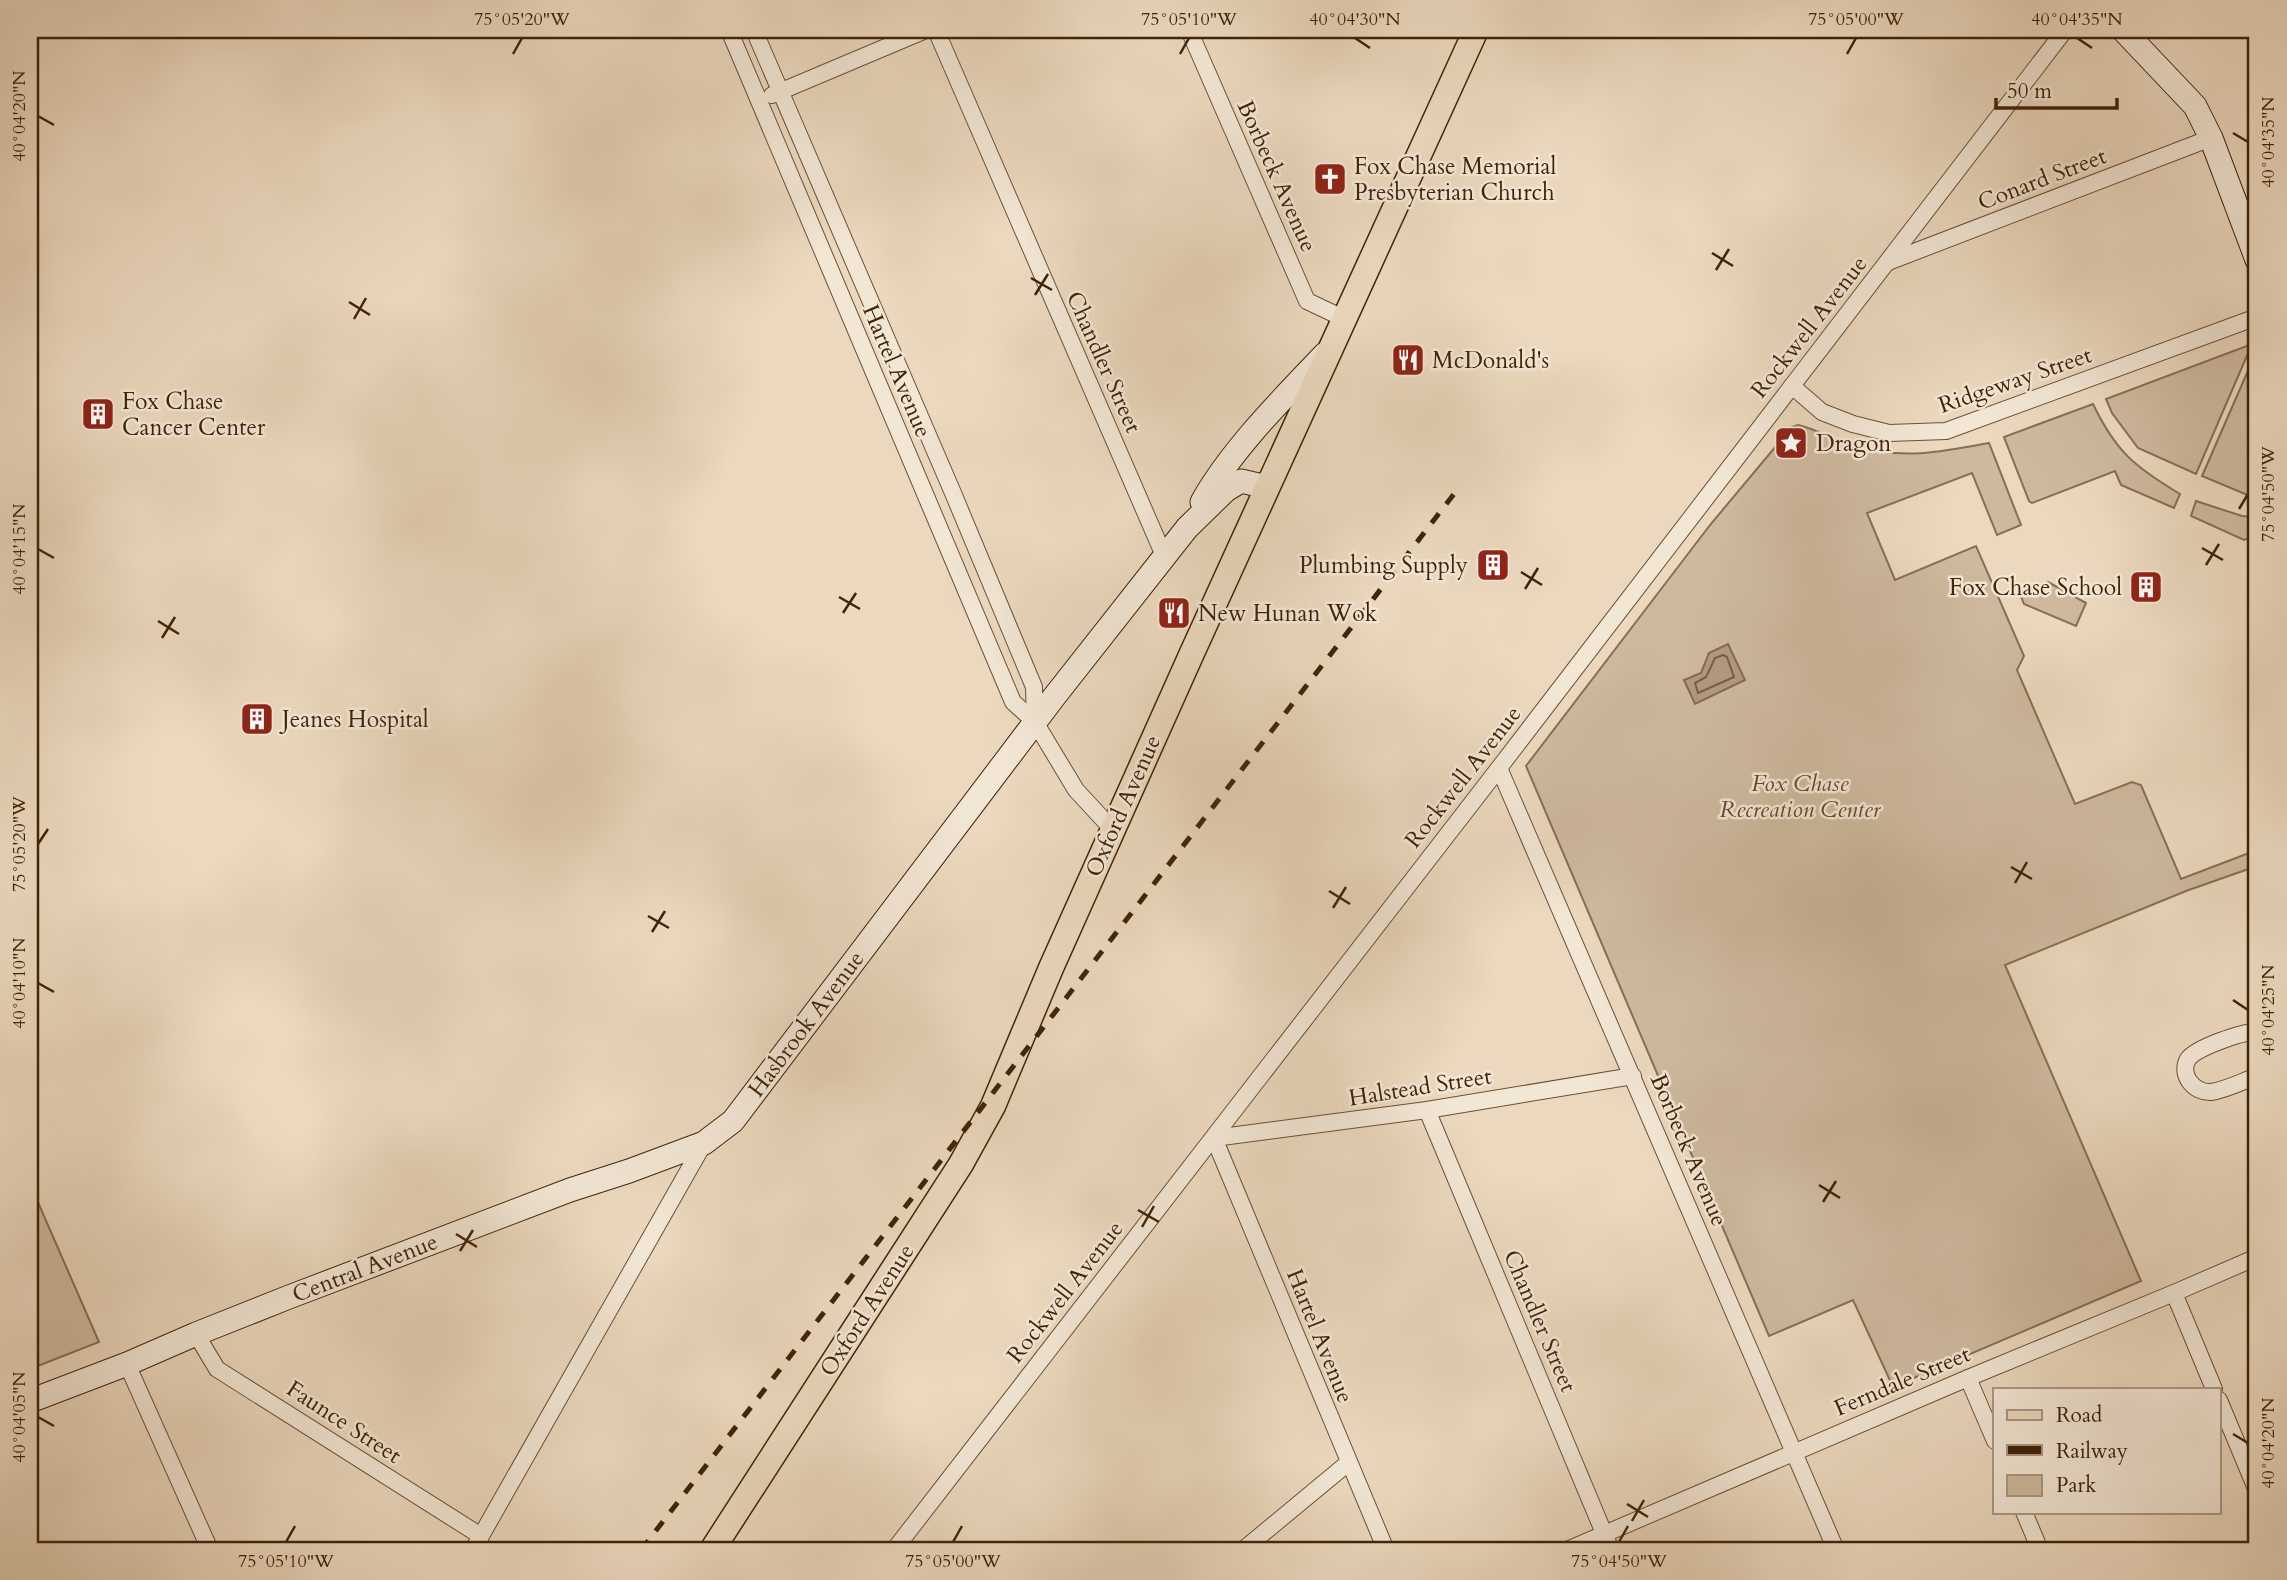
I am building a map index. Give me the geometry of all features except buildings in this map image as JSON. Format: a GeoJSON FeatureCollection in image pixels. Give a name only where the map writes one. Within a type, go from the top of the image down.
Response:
{"type":"FeatureCollection","features":[{"type":"Feature","properties":{"kind":"main road","name":"Oxford Avenue"},"geometry":{"type":"LineString","coordinates":[[712,1550],[979,1133],[1267,487],[1476,30]]}},
{"type":"Feature","properties":{"kind":"main road"},"geometry":{"type":"LineString","coordinates":[[2123,30],[2195,106],[2211,138],[2257,260]]}},
{"type":"Feature","properties":{"kind":"main road","name":"Hasbrook Avenue"},"geometry":{"type":"LineString","coordinates":[[704,1143],[733,1121],[1035,722],[1165,558],[1187,528],[1213,482],[1282,399],[1332,346]]}},
{"type":"Feature","properties":{"kind":"main road","name":"Hasbrook Avenue"},"geometry":{"type":"LineString","coordinates":[[1187,528],[1235,484],[1241,481],[1267,487]]}},
{"type":"Feature","properties":{"kind":"main road","name":"Central Avenue"},"geometry":{"type":"LineString","coordinates":[[30,1401],[570,1190],[704,1143]]}},
{"type":"Feature","properties":{"kind":"street","name":"Hartel Avenue"},"geometry":{"type":"LineString","coordinates":[[729,30],[1013,702],[1035,722],[1076,790],[1113,830]]}},
{"type":"Feature","properties":{"kind":"street","name":"Hartel Avenue"},"geometry":{"type":"LineString","coordinates":[[754,30],[1034,687],[1035,722]]}},
{"type":"Feature","properties":{"kind":"street"},"geometry":{"type":"LineString","coordinates":[[760,100],[926,30]]}},
{"type":"Feature","properties":{"kind":"street","name":"Chandler Street"},"geometry":{"type":"LineString","coordinates":[[936,30],[1165,558]]}},
{"type":"Feature","properties":{"kind":"street","name":"Borbeck Avenue"},"geometry":{"type":"LineString","coordinates":[[1189,30],[1307,301],[1345,320]]}},
{"type":"Feature","properties":{"kind":"street","name":"Rockwell Avenue"},"geometry":{"type":"LineString","coordinates":[[894,1550],[2065,30]]}},
{"type":"Feature","properties":{"kind":"street","name":"Conard Street"},"geometry":{"type":"LineString","coordinates":[[1888,262],[2211,138]]}},
{"type":"Feature","properties":{"kind":"street","name":"Ridgeway Street"},"geometry":{"type":"LineString","coordinates":[[1791,386],[1822,411],[1853,424],[1889,433],[1946,431],[2257,317]]}},
{"type":"Feature","properties":{"kind":"street","name":"Borbeck Avenue"},"geometry":{"type":"LineString","coordinates":[[1499,768],[1836,1550]]}},
{"type":"Feature","properties":{"kind":"street"},"geometry":{"type":"LineString","coordinates":[[2257,1032],[2245,1032],[2194,1053],[2187,1061],[2185,1069],[2188,1081],[2193,1087],[2210,1092],[2257,1076]]}},
{"type":"Feature","properties":{"kind":"street","name":"Halstead Street"},"geometry":{"type":"LineString","coordinates":[[1214,1138],[1427,1110],[1633,1076]]}},
{"type":"Feature","properties":{"kind":"street","name":"Chandler Street"},"geometry":{"type":"LineString","coordinates":[[1427,1110],[1611,1550]]}},
{"type":"Feature","properties":{"kind":"street","name":"Hartel Avenue"},"geometry":{"type":"LineString","coordinates":[[1214,1138],[1386,1550]]}},
{"type":"Feature","properties":{"kind":"street","name":"Hasbrook Avenue"},"geometry":{"type":"LineString","coordinates":[[477,1543],[704,1143]]}},
{"type":"Feature","properties":{"kind":"street","name":"Ferndale Street"},"geometry":{"type":"LineString","coordinates":[[1567,1550],[2257,1257]]}},
{"type":"Feature","properties":{"kind":"street"},"geometry":{"type":"LineString","coordinates":[[2174,1293],[2214,1388]]}},
{"type":"Feature","properties":{"kind":"street","name":"Faunce Street"},"geometry":{"type":"LineString","coordinates":[[196,1334],[218,1368],[477,1543]]}},
{"type":"Feature","properties":{"kind":"street"},"geometry":{"type":"LineString","coordinates":[[127,1364],[210,1550]]}},
{"type":"Feature","properties":{"kind":"street"},"geometry":{"type":"LineString","coordinates":[[1968,1378],[1993,1436]]}},
{"type":"Feature","properties":{"kind":"street"},"geometry":{"type":"LineString","coordinates":[[2220,1402],[2257,1491]]}},
{"type":"Feature","properties":{"kind":"street"},"geometry":{"type":"LineString","coordinates":[[1243,1550],[1348,1464]]}},
{"type":"Feature","properties":{"kind":"street"},"geometry":{"type":"LineString","coordinates":[[2025,1514],[2040,1550]]}},
{"type":"Feature","properties":{"kind":"green space"},"geometry":{"type":"Polygon","coordinates":[[[2252,344],[2196,474],[2138,448],[2112,413],[2106,399],[2252,344]]]}},
{"type":"Feature","properties":{"kind":"green space"},"geometry":{"type":"Polygon","coordinates":[[[2257,350],[2257,499],[2202,476],[2257,350]]]}},
{"type":"Feature","properties":{"kind":"green space"},"geometry":{"type":"Polygon","coordinates":[[[2093,404],[2110,435],[2128,457],[2180,494],[2174,508],[2121,485],[2115,471],[2032,503],[2029,501],[2004,437],[2093,404]]]}},
{"type":"Feature","properties":{"kind":"green space","name":"Fox Chase Recreation Center"},"geometry":{"type":"Polygon","coordinates":[[[1798,425],[1854,446],[1889,453],[1939,452],[1989,443],[2021,525],[1997,535],[1972,473],[1867,513],[1895,580],[1976,546],[2024,656],[2017,670],[2075,804],[2132,782],[2141,785],[2181,879],[2257,850],[2257,866],[2186,891],[2005,965],[2141,1281],[1893,1387],[1853,1300],[1769,1336],[1526,766],[1710,525],[1792,427],[1798,425]]]}},
{"type":"Feature","properties":{"kind":"green space"},"geometry":{"type":"Polygon","coordinates":[[[2196,501],[2242,516],[2257,517],[2257,537],[2256,535],[2244,540],[2191,516],[2196,501]]]}},
{"type":"Feature","properties":{"kind":"green space"},"geometry":{"type":"Polygon","coordinates":[[[2048,582],[2086,603],[2076,626],[2024,604],[2020,594],[2048,582]]]}},
{"type":"Feature","properties":{"kind":"green space"},"geometry":{"type":"Polygon","coordinates":[[[30,1184],[99,1342],[30,1369],[30,1184]]]}},
{"type":"Feature","properties":{"kind":"water"},"geometry":{"type":"Polygon","coordinates":[[[1728,644],[1745,680],[1695,704],[1684,680],[1701,673],[1709,653],[1728,644]]]}},
{"type":"Feature","properties":{"kind":"railway"},"geometry":{"type":"LineString","coordinates":[[641,1550],[1454,494]]}},
{"type":"Feature","properties":{"kind":"place","name":"Fox Chase Memorial Presbyterian Church"},"geometry":{"type":"Point","coordinates":[1330,179]}},
{"type":"Feature","properties":{"kind":"place","name":"McDonald's"},"geometry":{"type":"Point","coordinates":[1408,360]}},
{"type":"Feature","properties":{"kind":"place","name":"Fox Chase Cancer Center"},"geometry":{"type":"Point","coordinates":[98,414]}},
{"type":"Feature","properties":{"kind":"place","name":"Dragon"},"geometry":{"type":"Point","coordinates":[1791,443]}},
{"type":"Feature","properties":{"kind":"place","name":"Plumbing Supply"},"geometry":{"type":"Point","coordinates":[1493,565]}},
{"type":"Feature","properties":{"kind":"place","name":"Fox Chase School"},"geometry":{"type":"Point","coordinates":[2146,587]}},
{"type":"Feature","properties":{"kind":"place","name":"New Hunan Wok"},"geometry":{"type":"Point","coordinates":[1174,613]}},
{"type":"Feature","properties":{"kind":"place","name":"Jeanes Hospital"},"geometry":{"type":"Point","coordinates":[257,719]}}]}
